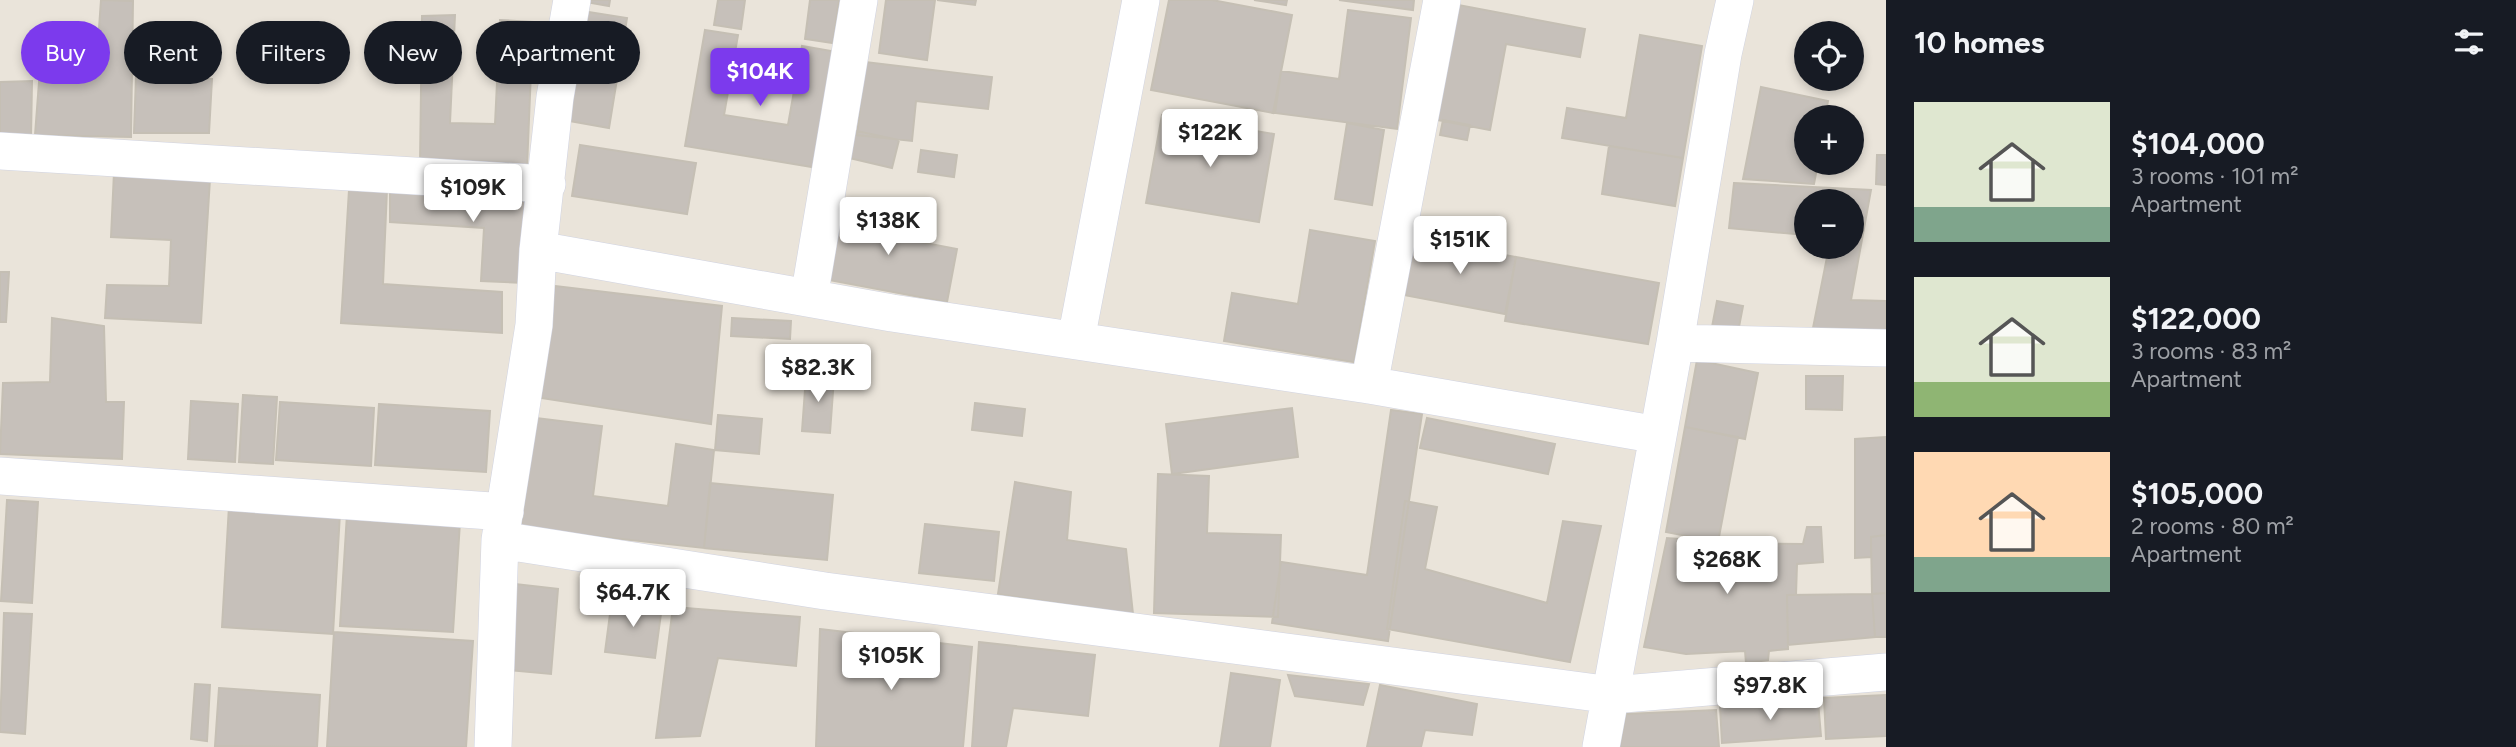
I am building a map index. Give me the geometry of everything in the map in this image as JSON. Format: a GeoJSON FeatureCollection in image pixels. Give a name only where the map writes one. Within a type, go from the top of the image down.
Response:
{"type":"FeatureCollection","features":[{"type":"Feature","properties":{"kind":"street"},"geometry":{"type":"LineString","coordinates":[[493,747],[503,526],[534,325],[538,250],[555,97],[572,0]]}},
{"type":"Feature","properties":{"kind":"street"},"geometry":{"type":"LineString","coordinates":[[809,298],[859,0]]}},
{"type":"Feature","properties":{"kind":"street"},"geometry":{"type":"LineString","coordinates":[[1076,340],[1141,0]]}},
{"type":"Feature","properties":{"kind":"street"},"geometry":{"type":"LineString","coordinates":[[1369,384],[1442,0]]}},
{"type":"Feature","properties":{"kind":"street"},"geometry":{"type":"LineString","coordinates":[[1601,747],[1675,343],[1723,54],[1735,0]]}},
{"type":"Feature","properties":{"kind":"street"},"geometry":{"type":"LineString","coordinates":[[0,151],[547,184]]}},
{"type":"Feature","properties":{"kind":"street"},"geometry":{"type":"LineString","coordinates":[[538,250],[809,298],[1369,384],[1658,435]]}},
{"type":"Feature","properties":{"kind":"street"},"geometry":{"type":"LineString","coordinates":[[1675,343],[1886,348]]}},
{"type":"Feature","properties":{"kind":"street"},"geometry":{"type":"LineString","coordinates":[[0,476],[503,526],[825,591],[1612,695],[1886,672]]}},
{"type":"Feature","properties":{"kind":"building"},"geometry":{"type":"Polygon","coordinates":[[[101,0],[133,1],[133,21],[124,21],[124,84],[132,84],[131,137],[35,135],[39,84],[110,84],[110,21],[100,21],[101,0]]]}},
{"type":"Feature","properties":{"kind":"building"},"geometry":{"type":"Polygon","coordinates":[[[610,0],[609,6],[586,2],[610,0]]]}},
{"type":"Feature","properties":{"kind":"building"},"geometry":{"type":"Polygon","coordinates":[[[718,0],[745,0],[741,29],[714,25],[718,0]]]}},
{"type":"Feature","properties":{"kind":"building"},"geometry":{"type":"Polygon","coordinates":[[[810,0],[839,0],[833,43],[805,39],[810,0]]]}},
{"type":"Feature","properties":{"kind":"building"},"geometry":{"type":"Polygon","coordinates":[[[886,0],[935,0],[927,60],[879,53],[886,0]]]}},
{"type":"Feature","properties":{"kind":"building"},"geometry":{"type":"Polygon","coordinates":[[[937,0],[976,0],[975,5],[937,0]]]}},
{"type":"Feature","properties":{"kind":"building"},"geometry":{"type":"Polygon","coordinates":[[[1169,0],[1212,0],[1292,15],[1273,113],[1151,90],[1169,0]]]}},
{"type":"Feature","properties":{"kind":"building"},"geometry":{"type":"Polygon","coordinates":[[[1254,0],[1287,0],[1286,5],[1254,0]]]}},
{"type":"Feature","properties":{"kind":"building"},"geometry":{"type":"Polygon","coordinates":[[[1339,0],[1414,0],[1413,10],[1339,0]]]}},
{"type":"Feature","properties":{"kind":"building"},"geometry":{"type":"Polygon","coordinates":[[[1453,4],[1585,29],[1580,57],[1506,44],[1490,130],[1432,119],[1453,4]]]}},
{"type":"Feature","properties":{"kind":"building"},"geometry":{"type":"Polygon","coordinates":[[[576,10],[627,18],[627,21],[574,21],[576,10]]]}},
{"type":"Feature","properties":{"kind":"building"},"geometry":{"type":"Polygon","coordinates":[[[1348,10],[1411,18],[1397,129],[1275,113],[1281,71],[1339,79],[1348,10]]]}},
{"type":"Feature","properties":{"kind":"building"},"geometry":{"type":"Polygon","coordinates":[[[455,15],[455,21],[422,21],[422,16],[455,15]]]}},
{"type":"Feature","properties":{"kind":"building"},"geometry":{"type":"Polygon","coordinates":[[[705,30],[738,35],[724,115],[788,125],[802,46],[837,52],[818,168],[685,146],[705,30]]]}},
{"type":"Feature","properties":{"kind":"building"},"geometry":{"type":"Polygon","coordinates":[[[1640,35],[1702,46],[1683,158],[1562,138],[1567,108],[1626,118],[1640,35]]]}},
{"type":"Feature","properties":{"kind":"building"},"geometry":{"type":"Polygon","coordinates":[[[865,62],[992,77],[988,109],[916,101],[912,141],[857,135],[865,62]]]}},
{"type":"Feature","properties":{"kind":"building"},"geometry":{"type":"Polygon","coordinates":[[[0,82],[32,84],[31,138],[0,137],[0,82]]]}},
{"type":"Feature","properties":{"kind":"building"},"geometry":{"type":"Polygon","coordinates":[[[136,84],[212,84],[209,133],[134,133],[136,84]]]}},
{"type":"Feature","properties":{"kind":"building"},"geometry":{"type":"Polygon","coordinates":[[[421,84],[452,84],[450,123],[495,124],[497,84],[530,84],[527,168],[420,164],[421,84]]]}},
{"type":"Feature","properties":{"kind":"building"},"geometry":{"type":"Polygon","coordinates":[[[564,84],[616,84],[609,128],[558,119],[564,84]]]}},
{"type":"Feature","properties":{"kind":"building"},"geometry":{"type":"Polygon","coordinates":[[[1761,87],[1828,101],[1827,105],[1794,105],[1794,175],[1816,175],[1814,184],[1743,179],[1761,87]]]}},
{"type":"Feature","properties":{"kind":"building"},"geometry":{"type":"Polygon","coordinates":[[[1162,115],[1274,134],[1259,222],[1146,203],[1162,115]]]}},
{"type":"Feature","properties":{"kind":"building"},"geometry":{"type":"Polygon","coordinates":[[[1443,120],[1470,125],[1467,140],[1440,135],[1443,120]]]}},
{"type":"Feature","properties":{"kind":"building"},"geometry":{"type":"Polygon","coordinates":[[[1347,123],[1384,130],[1372,205],[1335,199],[1347,123]]]}},
{"type":"Feature","properties":{"kind":"building"},"geometry":{"type":"Polygon","coordinates":[[[852,130],[899,140],[892,168],[845,157],[852,130]]]}},
{"type":"Feature","properties":{"kind":"building"},"geometry":{"type":"Polygon","coordinates":[[[580,145],[696,163],[687,214],[572,196],[580,145]]]}},
{"type":"Feature","properties":{"kind":"building"},"geometry":{"type":"Polygon","coordinates":[[[1609,146],[1683,158],[1675,206],[1602,194],[1609,146]]]}},
{"type":"Feature","properties":{"kind":"building"},"geometry":{"type":"Polygon","coordinates":[[[921,150],[957,155],[954,177],[918,172],[921,150]]]}},
{"type":"Feature","properties":{"kind":"building"},"geometry":{"type":"Polygon","coordinates":[[[1877,155],[1886,155],[1886,185],[1876,184],[1877,155]]]}},
{"type":"Feature","properties":{"kind":"building"},"geometry":{"type":"Polygon","coordinates":[[[114,172],[210,179],[201,323],[105,318],[107,285],[169,286],[171,240],[111,237],[114,172]]]}},
{"type":"Feature","properties":{"kind":"building"},"geometry":{"type":"Polygon","coordinates":[[[1734,183],[1851,189],[1794,189],[1794,234],[1729,228],[1734,183]]]}},
{"type":"Feature","properties":{"kind":"building"},"geometry":{"type":"Polygon","coordinates":[[[390,187],[529,195],[524,283],[481,281],[484,228],[390,222],[390,187]]]}},
{"type":"Feature","properties":{"kind":"building"},"geometry":{"type":"Polygon","coordinates":[[[387,189],[383,284],[502,292],[502,333],[341,323],[349,190],[387,189]]]}},
{"type":"Feature","properties":{"kind":"building"},"geometry":{"type":"Polygon","coordinates":[[[1864,190],[1871,190],[1864,228],[1864,190]]]}},
{"type":"Feature","properties":{"kind":"building"},"geometry":{"type":"Polygon","coordinates":[[[844,198],[884,206],[878,234],[957,249],[947,302],[829,280],[844,198]]]}},
{"type":"Feature","properties":{"kind":"building"},"geometry":{"type":"Polygon","coordinates":[[[1310,230],[1375,241],[1354,362],[1224,341],[1232,293],[1298,304],[1310,230]]]}},
{"type":"Feature","properties":{"kind":"building"},"geometry":{"type":"Polygon","coordinates":[[[1414,239],[1516,257],[1505,314],[1404,295],[1414,239]]]}},
{"type":"Feature","properties":{"kind":"building"},"geometry":{"type":"Polygon","coordinates":[[[1516,257],[1659,283],[1648,344],[1505,321],[1516,257]]]}},
{"type":"Feature","properties":{"kind":"building"},"geometry":{"type":"Polygon","coordinates":[[[1827,259],[1858,259],[1851,300],[1886,301],[1886,337],[1812,333],[1827,259]]]}},
{"type":"Feature","properties":{"kind":"building"},"geometry":{"type":"Polygon","coordinates":[[[0,272],[9,272],[6,322],[0,322],[0,272]]]}},
{"type":"Feature","properties":{"kind":"building"},"geometry":{"type":"Polygon","coordinates":[[[555,286],[722,306],[711,424],[541,398],[555,286]]]}},
{"type":"Feature","properties":{"kind":"building"},"geometry":{"type":"Polygon","coordinates":[[[1717,301],[1743,306],[1738,332],[1712,327],[1717,301]]]}},
{"type":"Feature","properties":{"kind":"building"},"geometry":{"type":"Polygon","coordinates":[[[52,318],[104,326],[106,402],[124,402],[122,459],[0,454],[3,383],[50,382],[52,318]]]}},
{"type":"Feature","properties":{"kind":"building"},"geometry":{"type":"Polygon","coordinates":[[[732,318],[791,321],[790,339],[731,336],[732,318]]]}},
{"type":"Feature","properties":{"kind":"building"},"geometry":{"type":"Polygon","coordinates":[[[1697,360],[1758,373],[1745,439],[1685,427],[1697,360]]]}},
{"type":"Feature","properties":{"kind":"building"},"geometry":{"type":"Polygon","coordinates":[[[806,376],[834,378],[830,433],[802,431],[806,376]]]}},
{"type":"Feature","properties":{"kind":"building"},"geometry":{"type":"Polygon","coordinates":[[[1806,376],[1843,376],[1842,410],[1806,409],[1806,376]]]}},
{"type":"Feature","properties":{"kind":"building"},"geometry":{"type":"Polygon","coordinates":[[[243,395],[277,397],[273,464],[239,462],[243,395]]]}},
{"type":"Feature","properties":{"kind":"building"},"geometry":{"type":"Polygon","coordinates":[[[191,401],[238,404],[235,462],[188,459],[191,401]]]}},
{"type":"Feature","properties":{"kind":"building"},"geometry":{"type":"Polygon","coordinates":[[[280,402],[374,408],[371,466],[276,460],[280,402]]]}},
{"type":"Feature","properties":{"kind":"building"},"geometry":{"type":"Polygon","coordinates":[[[975,403],[1025,409],[1022,436],[972,430],[975,403]]]}},
{"type":"Feature","properties":{"kind":"building"},"geometry":{"type":"Polygon","coordinates":[[[379,404],[490,411],[486,472],[375,465],[379,404]]]}},
{"type":"Feature","properties":{"kind":"building"},"geometry":{"type":"Polygon","coordinates":[[[1292,408],[1298,457],[1172,474],[1166,424],[1292,408]]]}},
{"type":"Feature","properties":{"kind":"building"},"geometry":{"type":"Polygon","coordinates":[[[1391,410],[1422,414],[1388,641],[1272,623],[1281,562],[1367,575],[1391,410]]]}},
{"type":"Feature","properties":{"kind":"building"},"geometry":{"type":"Polygon","coordinates":[[[718,415],[762,419],[759,454],[715,450],[718,415]]]}},
{"type":"Feature","properties":{"kind":"building"},"geometry":{"type":"Polygon","coordinates":[[[536,418],[602,426],[593,496],[668,506],[676,444],[714,450],[704,548],[521,528],[536,418]]]}},
{"type":"Feature","properties":{"kind":"building"},"geometry":{"type":"Polygon","coordinates":[[[1427,418],[1555,444],[1548,474],[1420,448],[1427,418]]]}},
{"type":"Feature","properties":{"kind":"building"},"geometry":{"type":"Polygon","coordinates":[[[1685,427],[1738,437],[1718,542],[1666,532],[1685,427]]]}},
{"type":"Feature","properties":{"kind":"building"},"geometry":{"type":"Polygon","coordinates":[[[1886,437],[1886,535],[1871,537],[1871,557],[1855,558],[1855,439],[1886,437]]]}},
{"type":"Feature","properties":{"kind":"building"},"geometry":{"type":"Polygon","coordinates":[[[1158,474],[1209,476],[1207,533],[1281,535],[1278,617],[1154,613],[1158,474]]]}},
{"type":"Feature","properties":{"kind":"building"},"geometry":{"type":"Polygon","coordinates":[[[1015,482],[1071,492],[1067,540],[1126,549],[1133,614],[998,594],[1015,482]]]}},
{"type":"Feature","properties":{"kind":"building"},"geometry":{"type":"Polygon","coordinates":[[[710,483],[833,495],[827,560],[704,548],[710,483]]]}},
{"type":"Feature","properties":{"kind":"building"},"geometry":{"type":"Polygon","coordinates":[[[7,500],[38,502],[32,603],[1,601],[7,500]]]}},
{"type":"Feature","properties":{"kind":"building"},"geometry":{"type":"Polygon","coordinates":[[[1405,501],[1437,507],[1425,569],[1547,603],[1563,521],[1601,526],[1570,662],[1387,629],[1405,501]]]}},
{"type":"Feature","properties":{"kind":"building"},"geometry":{"type":"Polygon","coordinates":[[[229,506],[340,513],[333,634],[222,627],[229,506]]]}},
{"type":"Feature","properties":{"kind":"building"},"geometry":{"type":"Polygon","coordinates":[[[347,514],[460,522],[453,632],[340,626],[347,514]]]}},
{"type":"Feature","properties":{"kind":"building"},"geometry":{"type":"Polygon","coordinates":[[[925,524],[999,532],[994,581],[919,573],[925,524]]]}},
{"type":"Feature","properties":{"kind":"building"},"geometry":{"type":"Polygon","coordinates":[[[1807,527],[1821,527],[1823,562],[1797,564],[1796,595],[1787,595],[1788,649],[1769,651],[1768,660],[1746,663],[1745,651],[1686,654],[1644,647],[1667,538],[1803,544],[1807,527]]]}},
{"type":"Feature","properties":{"kind":"building"},"geometry":{"type":"Polygon","coordinates":[[[1886,535],[1886,593],[1872,594],[1871,537],[1886,535]]]}},
{"type":"Feature","properties":{"kind":"building"},"geometry":{"type":"Polygon","coordinates":[[[515,584],[558,589],[551,674],[507,670],[515,584]]]}},
{"type":"Feature","properties":{"kind":"building"},"geometry":{"type":"Polygon","coordinates":[[[1886,593],[1886,637],[1875,637],[1872,594],[1886,593]]]}},
{"type":"Feature","properties":{"kind":"building"},"geometry":{"type":"Polygon","coordinates":[[[1872,594],[1875,637],[1788,645],[1787,595],[1872,594]]]}},
{"type":"Feature","properties":{"kind":"building"},"geometry":{"type":"Polygon","coordinates":[[[612,599],[662,606],[655,658],[605,652],[612,599]]]}},
{"type":"Feature","properties":{"kind":"building"},"geometry":{"type":"Polygon","coordinates":[[[673,607],[800,617],[796,666],[718,658],[700,736],[656,738],[673,607]]]}},
{"type":"Feature","properties":{"kind":"building"},"geometry":{"type":"Polygon","coordinates":[[[4,613],[32,614],[25,734],[0,732],[4,613]]]}},
{"type":"Feature","properties":{"kind":"building"},"geometry":{"type":"Polygon","coordinates":[[[820,629],[972,647],[963,747],[816,747],[820,629]]]}},
{"type":"Feature","properties":{"kind":"building"},"geometry":{"type":"Polygon","coordinates":[[[334,632],[473,641],[466,747],[327,747],[334,632]]]}},
{"type":"Feature","properties":{"kind":"building"},"geometry":{"type":"Polygon","coordinates":[[[979,642],[1095,655],[1088,716],[1013,708],[1006,747],[972,747],[979,642]]]}},
{"type":"Feature","properties":{"kind":"building"},"geometry":{"type":"Polygon","coordinates":[[[1231,673],[1280,680],[1270,747],[1220,747],[1231,673]]]}},
{"type":"Feature","properties":{"kind":"building"},"geometry":{"type":"Polygon","coordinates":[[[1288,675],[1369,684],[1363,705],[1295,696],[1288,675]]]}},
{"type":"Feature","properties":{"kind":"building"},"geometry":{"type":"Polygon","coordinates":[[[195,684],[210,685],[207,741],[191,739],[195,684]]]}},
{"type":"Feature","properties":{"kind":"building"},"geometry":{"type":"Polygon","coordinates":[[[1380,685],[1477,704],[1472,735],[1425,730],[1421,747],[1367,747],[1380,685]]]}},
{"type":"Feature","properties":{"kind":"building"},"geometry":{"type":"Polygon","coordinates":[[[219,688],[320,695],[317,747],[215,746],[219,688]]]}},
{"type":"Feature","properties":{"kind":"building"},"geometry":{"type":"Polygon","coordinates":[[[1886,695],[1886,736],[1826,739],[1824,698],[1886,695]]]}},
{"type":"Feature","properties":{"kind":"building"},"geometry":{"type":"Polygon","coordinates":[[[1818,701],[1821,736],[1722,743],[1720,707],[1818,701]]]}},
{"type":"Feature","properties":{"kind":"building"},"geometry":{"type":"Polygon","coordinates":[[[1716,710],[1719,747],[1620,747],[1626,714],[1716,710]]]}}]}
